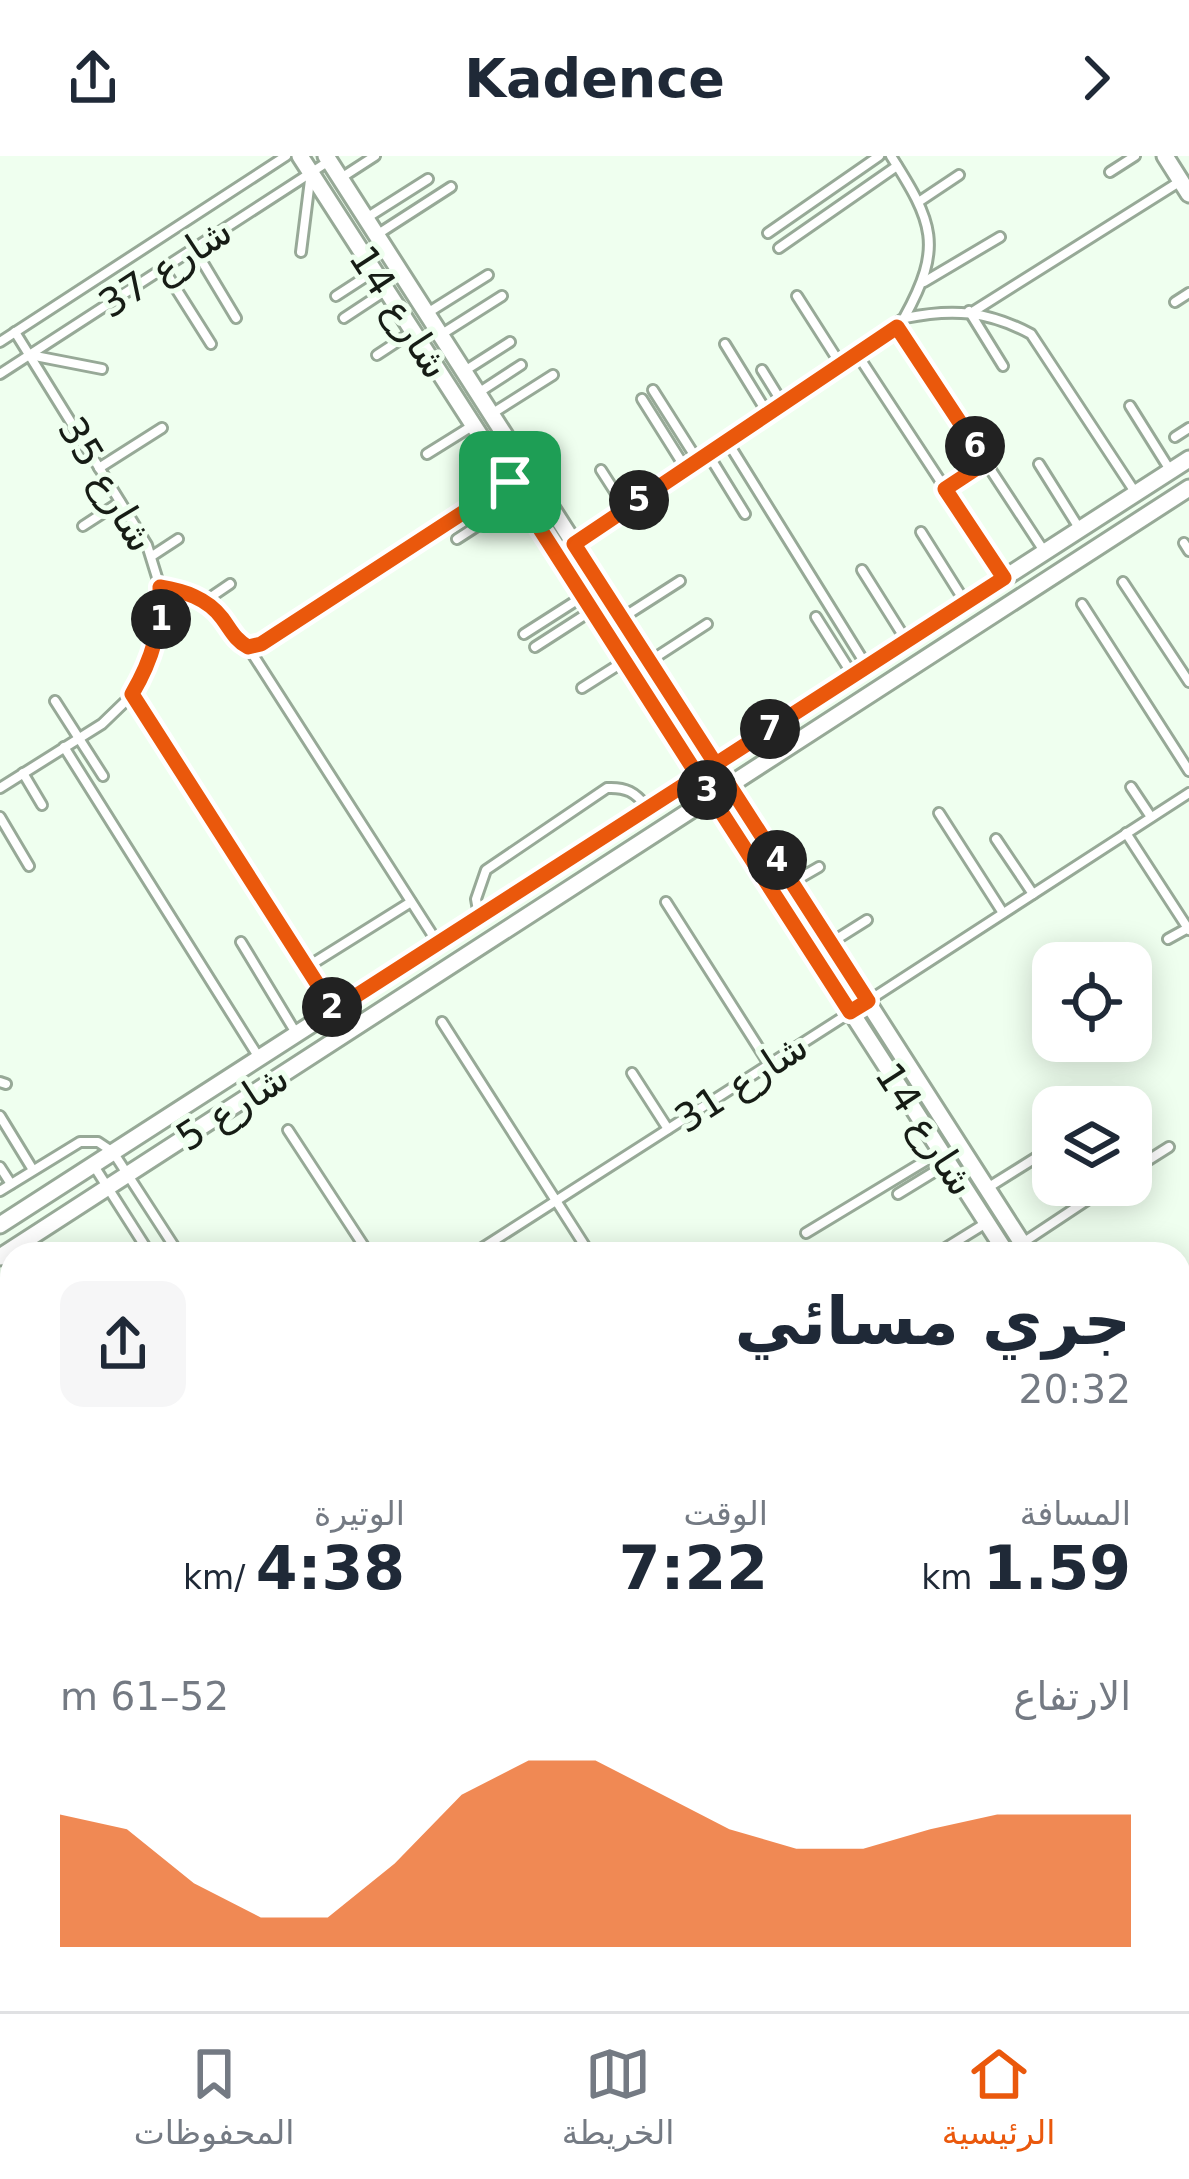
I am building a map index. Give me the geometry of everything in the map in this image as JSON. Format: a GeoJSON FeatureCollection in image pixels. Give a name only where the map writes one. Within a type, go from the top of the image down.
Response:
{"type":"FeatureCollection","features":[{"type":"Feature","properties":{"kind":"street","name":"شارع 14"},"geometry":{"type":"LineString","coordinates":[[300,156],[1000,1242]]}},
{"type":"Feature","properties":{"kind":"street"},"geometry":{"type":"LineString","coordinates":[[1165,156],[1185,188]]}},
{"type":"Feature","properties":{"kind":"street","name":"شارع 14"},"geometry":{"type":"LineString","coordinates":[[328,158],[1022,1242]]}},
{"type":"Feature","properties":{"kind":"street","name":"شارع 5"},"geometry":{"type":"LineString","coordinates":[[0,1225],[1189,459]]}},
{"type":"Feature","properties":{"kind":"street","name":"شارع 5"},"geometry":{"type":"LineString","coordinates":[[23,1242],[1187,494]]}},
{"type":"Feature","properties":{"kind":"lane","name":"شارع 37"},"geometry":{"type":"LineString","coordinates":[[0,342],[286,156]]}},
{"type":"Feature","properties":{"kind":"lane"},"geometry":{"type":"LineString","coordinates":[[340,178],[375,156]]}},
{"type":"Feature","properties":{"kind":"lane"},"geometry":{"type":"LineString","coordinates":[[768,233],[879,156]]}},
{"type":"Feature","properties":{"kind":"lane"},"geometry":{"type":"LineString","coordinates":[[557,556],[897,327],[924,282],[929,255],[928,227],[920,201],[891,156]]}},
{"type":"Feature","properties":{"kind":"lane"},"geometry":{"type":"LineString","coordinates":[[1110,172],[1135,156]]}},
{"type":"Feature","properties":{"kind":"lane","name":"شارع 37"},"geometry":{"type":"LineString","coordinates":[[0,374],[328,158]]}},
{"type":"Feature","properties":{"kind":"lane"},"geometry":{"type":"LineString","coordinates":[[779,248],[897,166]]}},
{"type":"Feature","properties":{"kind":"lane"},"geometry":{"type":"LineString","coordinates":[[301,252],[311,172]]}},
{"type":"Feature","properties":{"kind":"lane"},"geometry":{"type":"LineString","coordinates":[[920,201],[958,175]]}},
{"type":"Feature","properties":{"kind":"lane"},"geometry":{"type":"LineString","coordinates":[[366,218],[428,179]]}},
{"type":"Feature","properties":{"kind":"lane"},"geometry":{"type":"LineString","coordinates":[[376,234],[451,188]]}},
{"type":"Feature","properties":{"kind":"lane"},"geometry":{"type":"LineString","coordinates":[[971,311],[1185,188]]}},
{"type":"Feature","properties":{"kind":"lane"},"geometry":{"type":"LineString","coordinates":[[924,282],[1000,237]]}},
{"type":"Feature","properties":{"kind":"lane"},"geometry":{"type":"LineString","coordinates":[[194,248],[236,318]]}},
{"type":"Feature","properties":{"kind":"lane"},"geometry":{"type":"LineString","coordinates":[[163,268],[211,344]]}},
{"type":"Feature","properties":{"kind":"lane"},"geometry":{"type":"LineString","coordinates":[[337,296],[375,272]]}},
{"type":"Feature","properties":{"kind":"lane"},"geometry":{"type":"LineString","coordinates":[[427,313],[488,274]]}},
{"type":"Feature","properties":{"kind":"lane"},"geometry":{"type":"LineString","coordinates":[[344,318],[386,290]]}},
{"type":"Feature","properties":{"kind":"lane"},"geometry":{"type":"LineString","coordinates":[[1175,302],[1189,293]]}},
{"type":"Feature","properties":{"kind":"lane"},"geometry":{"type":"LineString","coordinates":[[441,335],[502,296]]}},
{"type":"Feature","properties":{"kind":"lane"},"geometry":{"type":"LineString","coordinates":[[797,296],[841,365]]}},
{"type":"Feature","properties":{"kind":"lane"},"geometry":{"type":"LineString","coordinates":[[971,311],[1003,366]]}},
{"type":"Feature","properties":{"kind":"lane"},"geometry":{"type":"LineString","coordinates":[[904,318],[971,311],[1004,319],[1031,334],[1136,493]]}},
{"type":"Feature","properties":{"kind":"lane"},"geometry":{"type":"LineString","coordinates":[[897,327],[1045,552]]}},
{"type":"Feature","properties":{"kind":"lane","name":"شارع 35"},"geometry":{"type":"LineString","coordinates":[[0,788],[102,724],[132,694],[151,662],[161,625],[160,587],[152,556],[15,332]]}},
{"type":"Feature","properties":{"kind":"lane"},"geometry":{"type":"LineString","coordinates":[[377,355],[413,332]]}},
{"type":"Feature","properties":{"kind":"lane"},"geometry":{"type":"LineString","coordinates":[[464,371],[510,342]]}},
{"type":"Feature","properties":{"kind":"lane"},"geometry":{"type":"LineString","coordinates":[[724,344],[768,414]]}},
{"type":"Feature","properties":{"kind":"lane"},"geometry":{"type":"LineString","coordinates":[[856,354],[1004,578]]}},
{"type":"Feature","properties":{"kind":"lane"},"geometry":{"type":"LineString","coordinates":[[29,355],[102,369]]}},
{"type":"Feature","properties":{"kind":"lane"},"geometry":{"type":"LineString","coordinates":[[478,393],[521,365]]}},
{"type":"Feature","properties":{"kind":"lane"},"geometry":{"type":"LineString","coordinates":[[762,370],[783,404]]}},
{"type":"Feature","properties":{"kind":"lane"},"geometry":{"type":"LineString","coordinates":[[491,414],[553,375]]}},
{"type":"Feature","properties":{"kind":"lane"},"geometry":{"type":"LineString","coordinates":[[653,390],[698,461]]}},
{"type":"Feature","properties":{"kind":"lane"},"geometry":{"type":"LineString","coordinates":[[642,399],[686,469]]}},
{"type":"Feature","properties":{"kind":"lane"},"geometry":{"type":"LineString","coordinates":[[1130,406],[1171,471]]}},
{"type":"Feature","properties":{"kind":"lane"},"geometry":{"type":"LineString","coordinates":[[428,454],[473,425]]}},
{"type":"Feature","properties":{"kind":"lane"},"geometry":{"type":"LineString","coordinates":[[99,468],[162,428]]}},
{"type":"Feature","properties":{"kind":"lane"},"geometry":{"type":"LineString","coordinates":[[1175,437],[1189,428]]}},
{"type":"Feature","properties":{"kind":"lane"},"geometry":{"type":"LineString","coordinates":[[727,441],[860,671]]}},
{"type":"Feature","properties":{"kind":"lane"},"geometry":{"type":"LineString","coordinates":[[708,454],[745,514]]}},
{"type":"Feature","properties":{"kind":"lane"},"geometry":{"type":"LineString","coordinates":[[945,489],[986,462]]}},
{"type":"Feature","properties":{"kind":"lane"},"geometry":{"type":"LineString","coordinates":[[1039,464],[1080,529]]}},
{"type":"Feature","properties":{"kind":"lane"},"geometry":{"type":"LineString","coordinates":[[601,470],[626,509]]}},
{"type":"Feature","properties":{"kind":"lane"},"geometry":{"type":"LineString","coordinates":[[248,647],[261,644],[510,482]]}},
{"type":"Feature","properties":{"kind":"lane"},"geometry":{"type":"LineString","coordinates":[[457,539],[520,498]]}},
{"type":"Feature","properties":{"kind":"lane"},"geometry":{"type":"LineString","coordinates":[[83,526],[120,502]]}},
{"type":"Feature","properties":{"kind":"lane"},"geometry":{"type":"LineString","coordinates":[[921,532],[966,603]]}},
{"type":"Feature","properties":{"kind":"lane"},"geometry":{"type":"LineString","coordinates":[[152,556],[178,539]]}},
{"type":"Feature","properties":{"kind":"lane"},"geometry":{"type":"LineString","coordinates":[[862,570],[907,641]]}},
{"type":"Feature","properties":{"kind":"lane"},"geometry":{"type":"LineString","coordinates":[[622,618],[680,581]]}},
{"type":"Feature","properties":{"kind":"lane"},"geometry":{"type":"LineString","coordinates":[[1124,582],[1189,682]]}},
{"type":"Feature","properties":{"kind":"lane"},"geometry":{"type":"LineString","coordinates":[[205,601],[230,584]]}},
{"type":"Feature","properties":{"kind":"lane"},"geometry":{"type":"LineString","coordinates":[[160,587],[205,601],[237,641],[248,647],[438,943]]}},
{"type":"Feature","properties":{"kind":"lane"},"geometry":{"type":"LineString","coordinates":[[524,634],[588,603]]}},
{"type":"Feature","properties":{"kind":"lane"},"geometry":{"type":"LineString","coordinates":[[535,647],[588,603]]}},
{"type":"Feature","properties":{"kind":"lane"},"geometry":{"type":"LineString","coordinates":[[1082,604],[1189,771]]}},
{"type":"Feature","properties":{"kind":"lane"},"geometry":{"type":"LineString","coordinates":[[816,617],[860,671]]}},
{"type":"Feature","properties":{"kind":"lane"},"geometry":{"type":"LineString","coordinates":[[650,661],[707,624]]}},
{"type":"Feature","properties":{"kind":"lane"},"geometry":{"type":"LineString","coordinates":[[582,688],[625,661]]}},
{"type":"Feature","properties":{"kind":"lane"},"geometry":{"type":"LineString","coordinates":[[132,694],[334,1010]]}},
{"type":"Feature","properties":{"kind":"lane"},"geometry":{"type":"LineString","coordinates":[[55,700],[103,776]]}},
{"type":"Feature","properties":{"kind":"lane"},"geometry":{"type":"LineString","coordinates":[[64,747],[259,1058]]}},
{"type":"Feature","properties":{"kind":"lane"},"geometry":{"type":"LineString","coordinates":[[23,773],[42,805]]}},
{"type":"Feature","properties":{"kind":"lane"},"geometry":{"type":"LineString","coordinates":[[1131,787],[1151,817]]}},
{"type":"Feature","properties":{"kind":"lane"},"geometry":{"type":"LineString","coordinates":[[479,916],[476,899],[486,870],[607,788],[636,794],[647,808]]}},
{"type":"Feature","properties":{"kind":"lane","name":"شارع 31"},"geometry":{"type":"LineString","coordinates":[[492,1242],[1189,793]]}},
{"type":"Feature","properties":{"kind":"lane"},"geometry":{"type":"LineString","coordinates":[[939,813],[1003,914]]}},
{"type":"Feature","properties":{"kind":"lane"},"geometry":{"type":"LineString","coordinates":[[0,818],[29,866]]}},
{"type":"Feature","properties":{"kind":"lane"},"geometry":{"type":"LineString","coordinates":[[1126,833],[1188,929],[1168,939]]}},
{"type":"Feature","properties":{"kind":"lane"},"geometry":{"type":"LineString","coordinates":[[996,839],[1033,894]]}},
{"type":"Feature","properties":{"kind":"lane"},"geometry":{"type":"LineString","coordinates":[[792,883],[819,867]]}},
{"type":"Feature","properties":{"kind":"lane"},"geometry":{"type":"LineString","coordinates":[[307,967],[410,902]]}},
{"type":"Feature","properties":{"kind":"lane"},"geometry":{"type":"LineString","coordinates":[[666,902],[769,1064]]}},
{"type":"Feature","properties":{"kind":"lane"},"geometry":{"type":"LineString","coordinates":[[830,943],[867,920]]}},
{"type":"Feature","properties":{"kind":"lane"},"geometry":{"type":"LineString","coordinates":[[241,942],[296,1034]]}},
{"type":"Feature","properties":{"kind":"lane"},"geometry":{"type":"LineString","coordinates":[[442,1022],[582,1242]]}},
{"type":"Feature","properties":{"kind":"lane"},"geometry":{"type":"LineString","coordinates":[[632,1072],[668,1129]]}},
{"type":"Feature","properties":{"kind":"lane"},"geometry":{"type":"LineString","coordinates":[[0,1116],[33,1170]]}},
{"type":"Feature","properties":{"kind":"lane"},"geometry":{"type":"LineString","coordinates":[[289,1130],[361,1242]]}},
{"type":"Feature","properties":{"kind":"lane"},"geometry":{"type":"LineString","coordinates":[[0,1191],[80,1142],[98,1142],[113,1152],[171,1242]]}},
{"type":"Feature","properties":{"kind":"lane"},"geometry":{"type":"LineString","coordinates":[[1152,1158],[1169,1147]]}},
{"type":"Feature","properties":{"kind":"lane"},"geometry":{"type":"LineString","coordinates":[[898,1194],[944,1157]]}},
{"type":"Feature","properties":{"kind":"lane"},"geometry":{"type":"LineString","coordinates":[[806,1233],[944,1157]]}},
{"type":"Feature","properties":{"kind":"lane"},"geometry":{"type":"LineString","coordinates":[[988,1187],[1032,1160]]}},
{"type":"Feature","properties":{"kind":"lane"},"geometry":{"type":"LineString","coordinates":[[93,1165],[143,1242]]}},
{"type":"Feature","properties":{"kind":"lane"},"geometry":{"type":"LineString","coordinates":[[0,1167],[11,1184]]}},
{"type":"Feature","properties":{"kind":"lane"},"geometry":{"type":"LineString","coordinates":[[1034,1242],[1082,1206]]}},
{"type":"Feature","properties":{"kind":"lane"},"geometry":{"type":"LineString","coordinates":[[955,1242],[987,1222]]}},
{"type":"Feature","properties":{"kind":"route"},"geometry":{"type":"LineString","coordinates":[[510,482],[261,644],[248,647],[237,641],[205,601],[160,587],[161,625],[151,662],[132,694],[334,1010],[698,776],[850,1012],[868,1001],[792,883],[716,764],[650,661],[574,544],[897,327],[986,462],[945,489],[1004,578],[853,675],[716,764],[698,776],[510,482]]}}]}
